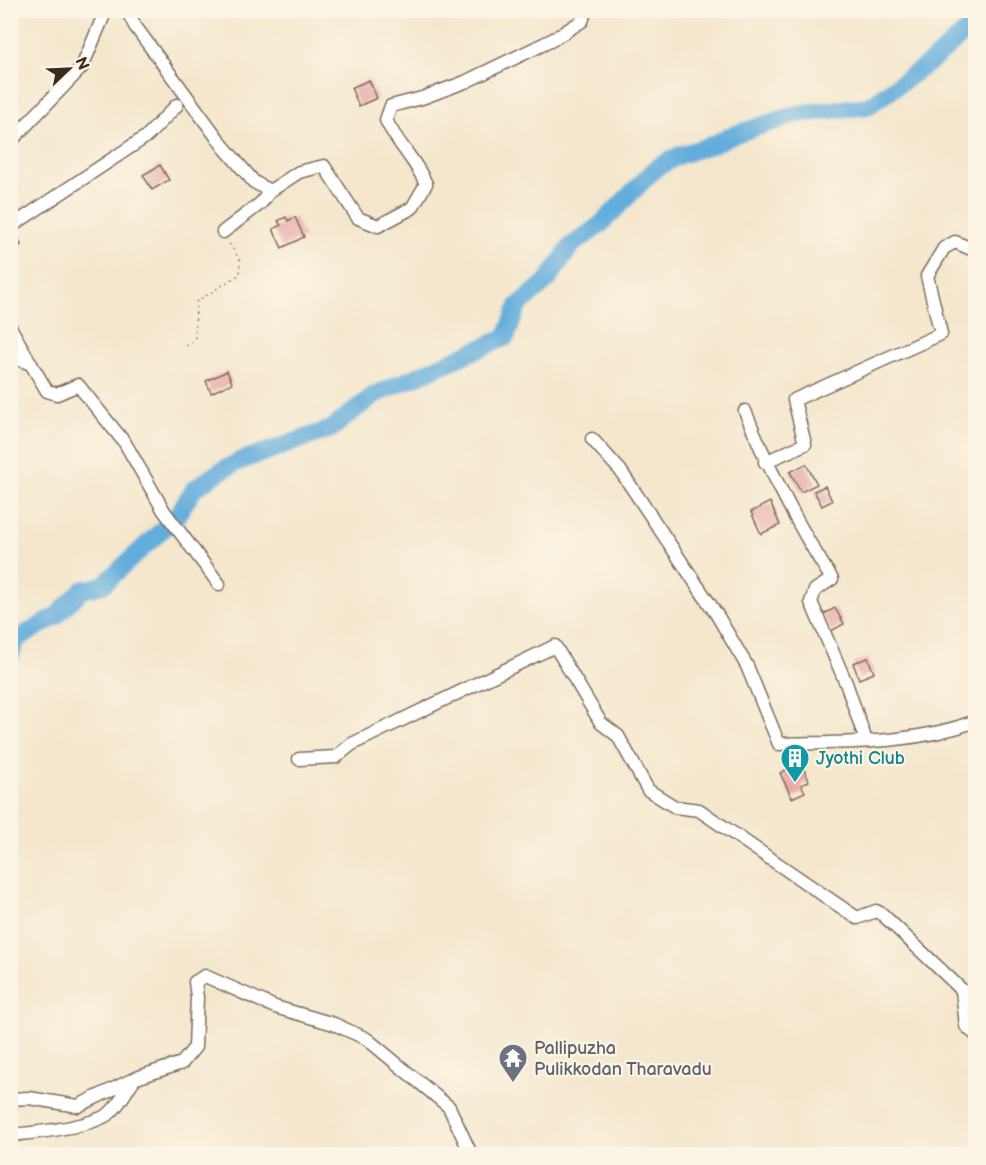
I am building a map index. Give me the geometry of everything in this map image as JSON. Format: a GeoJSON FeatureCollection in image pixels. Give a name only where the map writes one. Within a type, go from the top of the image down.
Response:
{"type":"FeatureCollection","features":[{"type":"Feature","properties":{"kind":"street"},"geometry":{"type":"LineString","coordinates":[[10,142],[82,67],[106,10]]}},
{"type":"Feature","properties":{"kind":"street"},"geometry":{"type":"LineString","coordinates":[[127,10],[135,26],[158,54],[224,147],[238,160],[254,182],[270,191]]}},
{"type":"Feature","properties":{"kind":"street"},"geometry":{"type":"LineString","coordinates":[[223,232],[243,214],[261,203],[270,191],[299,172],[324,166],[358,218],[378,226],[412,208],[426,184],[417,164],[396,140],[386,120],[391,106],[422,98],[465,82],[552,40],[582,21],[586,10]]}},
{"type":"Feature","properties":{"kind":"street"},"geometry":{"type":"LineString","coordinates":[[10,227],[147,136],[177,105]]}},
{"type":"Feature","properties":{"kind":"street"},"geometry":{"type":"LineString","coordinates":[[765,462],[805,444],[794,400],[941,334],[927,276],[944,248],[955,242],[975,252]]}},
{"type":"Feature","properties":{"kind":"street"},"geometry":{"type":"LineString","coordinates":[[10,327],[47,391],[57,394],[78,385],[125,443],[164,511],[219,584]]}},
{"type":"Feature","properties":{"kind":"street"},"geometry":{"type":"LineString","coordinates":[[10,356],[31,364]]}},
{"type":"Feature","properties":{"kind":"street"},"geometry":{"type":"LineString","coordinates":[[744,411],[765,462],[801,532],[832,579],[815,590],[811,602],[846,683],[866,741]]}},
{"type":"Feature","properties":{"kind":"street"},"geometry":{"type":"LineString","coordinates":[[592,439],[632,487],[717,615],[747,666],[779,744],[866,741],[946,733],[975,721]]}},
{"type":"Feature","properties":{"kind":"street"},"geometry":{"type":"LineString","coordinates":[[299,759],[336,757],[352,744],[555,646],[601,723],[618,736],[648,790],[675,807],[699,810],[857,918],[876,911],[882,914],[962,990],[966,1026],[975,1035]]}},
{"type":"Feature","properties":{"kind":"street"},"geometry":{"type":"LineString","coordinates":[[10,1099],[29,1098],[78,1106],[136,1078],[182,1063],[195,1047],[197,997],[195,982],[205,976],[275,1006],[334,1024],[367,1039],[449,1107],[471,1155]]}},
{"type":"Feature","properties":{"kind":"street"},"geometry":{"type":"LineString","coordinates":[[10,1135],[44,1132],[84,1123],[110,1113],[136,1078]]}},
{"type":"Feature","properties":{"kind":"path"},"geometry":{"type":"LineString","coordinates":[[186,346],[195,338],[195,302],[240,274],[240,260],[223,232]]}},
{"type":"Feature","properties":{"kind":"building"},"geometry":{"type":"Polygon","coordinates":[[[369,80],[377,98],[359,106],[351,88],[369,80]]]}},
{"type":"Feature","properties":{"kind":"building"},"geometry":{"type":"Polygon","coordinates":[[[160,165],[169,180],[152,190],[143,175],[160,165]]]}},
{"type":"Feature","properties":{"kind":"building"},"geometry":{"type":"Polygon","coordinates":[[[286,217],[288,221],[295,217],[304,237],[282,248],[273,229],[281,225],[278,221],[286,217]]]}},
{"type":"Feature","properties":{"kind":"building"},"geometry":{"type":"Polygon","coordinates":[[[16,232],[21,245],[10,250],[10,235],[16,232]]]}},
{"type":"Feature","properties":{"kind":"building"},"geometry":{"type":"Polygon","coordinates":[[[227,371],[232,383],[211,393],[206,381],[227,371]]]}},
{"type":"Feature","properties":{"kind":"building"},"geometry":{"type":"Polygon","coordinates":[[[806,464],[817,484],[801,492],[790,472],[806,464]]]}},
{"type":"Feature","properties":{"kind":"building"},"geometry":{"type":"Polygon","coordinates":[[[825,486],[832,501],[822,506],[814,491],[825,486]]]}},
{"type":"Feature","properties":{"kind":"building"},"geometry":{"type":"Polygon","coordinates":[[[770,502],[780,525],[761,534],[751,512],[770,502]]]}},
{"type":"Feature","properties":{"kind":"building"},"geometry":{"type":"Polygon","coordinates":[[[835,608],[844,624],[831,631],[822,615],[835,608]]]}},
{"type":"Feature","properties":{"kind":"building"},"geometry":{"type":"Polygon","coordinates":[[[868,658],[874,673],[859,679],[853,663],[868,658]]]}},
{"type":"Feature","properties":{"kind":"building","name":"Jyothi Club"},"geometry":{"type":"Polygon","coordinates":[[[797,765],[799,769],[803,768],[809,781],[801,785],[805,792],[792,798],[780,773],[797,765]]]}},
{"type":"Feature","properties":{"kind":"waterway"},"geometry":{"type":"LineString","coordinates":[[10,657],[17,639],[55,617],[82,590],[103,585],[175,518],[194,489],[219,472],[240,461],[331,429],[374,395],[506,337],[518,306],[548,280],[571,246],[600,225],[656,168],[680,155],[797,114],[868,106],[932,61],[976,23]]}},
{"type":"Feature","properties":{"kind":"place","name":"Jyothi Club"},"geometry":{"type":"Point","coordinates":[795,784]}},
{"type":"Feature","properties":{"kind":"place","name":"Pallipuzha Pulikkodan Tharavadu"},"geometry":{"type":"Point","coordinates":[513,1084]}}]}
